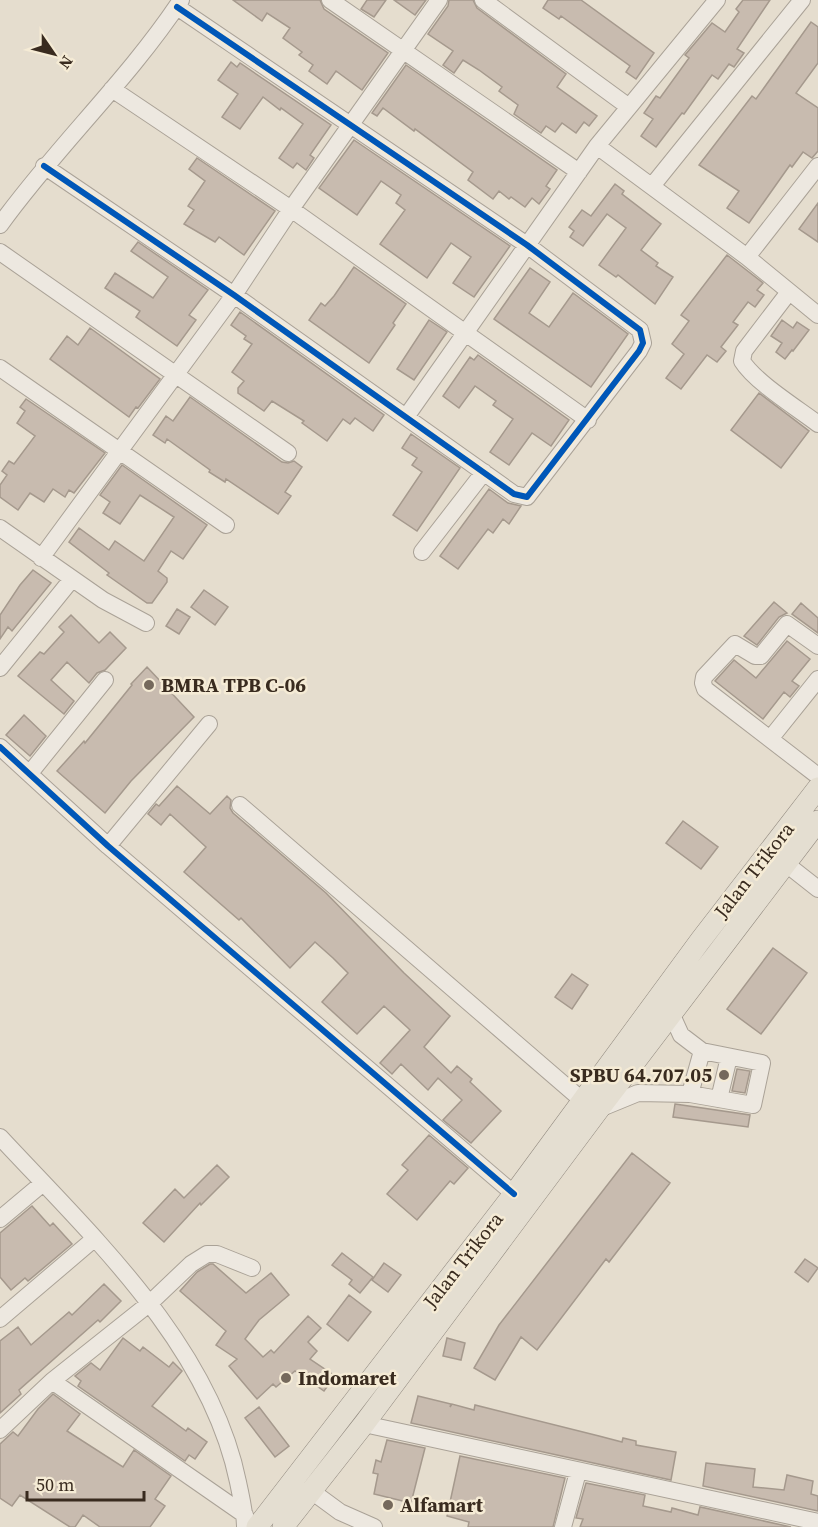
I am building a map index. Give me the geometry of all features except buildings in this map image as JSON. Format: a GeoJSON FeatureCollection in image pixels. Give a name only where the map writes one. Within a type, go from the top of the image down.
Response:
{"type":"FeatureCollection","features":[{"type":"Feature","properties":{"kind":"main road","name":"Jalan Trikora"},"geometry":{"type":"LineString","coordinates":[[283,1527],[514,1194],[671,1013],[777,857],[818,788]]}},
{"type":"Feature","properties":{"kind":"main road","name":"Jalan Trikora"},"geometry":{"type":"LineString","coordinates":[[249,1523],[365,1410],[591,1105],[700,941],[777,857],[818,821]]}},
{"type":"Feature","properties":{"kind":"street"},"geometry":{"type":"LineString","coordinates":[[330,0],[579,172]]}},
{"type":"Feature","properties":{"kind":"street"},"geometry":{"type":"LineString","coordinates":[[41,558],[234,295],[291,209],[439,0]]}},
{"type":"Feature","properties":{"kind":"street"},"geometry":{"type":"LineString","coordinates":[[483,0],[629,107]]}},
{"type":"Feature","properties":{"kind":"street"},"geometry":{"type":"LineString","coordinates":[[406,417],[597,146],[717,0]]}},
{"type":"Feature","properties":{"kind":"street"},"geometry":{"type":"LineString","coordinates":[[652,186],[802,0]]}},
{"type":"Feature","properties":{"kind":"street"},"geometry":{"type":"LineString","coordinates":[[0,225],[44,166],[112,89],[179,4],[350,125],[527,245],[640,330],[643,344],[588,420],[527,497],[514,494],[234,295],[44,166]]}},
{"type":"Feature","properties":{"kind":"street"},"geometry":{"type":"LineString","coordinates":[[112,89],[291,209],[588,420]]}},
{"type":"Feature","properties":{"kind":"street"},"geometry":{"type":"LineString","coordinates":[[597,146],[747,257],[818,315]]}},
{"type":"Feature","properties":{"kind":"street"},"geometry":{"type":"LineString","coordinates":[[747,257],[818,166]]}},
{"type":"Feature","properties":{"kind":"street"},"geometry":{"type":"LineString","coordinates":[[0,252],[288,453]]}},
{"type":"Feature","properties":{"kind":"street"},"geometry":{"type":"LineString","coordinates":[[789,292],[744,351],[742,361],[746,368],[758,378],[818,424]]}},
{"type":"Feature","properties":{"kind":"street"},"geometry":{"type":"LineString","coordinates":[[0,368],[226,525]]}},
{"type":"Feature","properties":{"kind":"street"},"geometry":{"type":"LineString","coordinates":[[422,552],[484,472]]}},
{"type":"Feature","properties":{"kind":"street"},"geometry":{"type":"LineString","coordinates":[[0,528],[103,600],[147,623]]}},
{"type":"Feature","properties":{"kind":"street"},"geometry":{"type":"LineString","coordinates":[[0,668],[72,579]]}},
{"type":"Feature","properties":{"kind":"street"},"geometry":{"type":"LineString","coordinates":[[818,646],[787,624],[761,656],[755,656],[735,644],[704,677],[703,682],[705,689],[818,776]]}},
{"type":"Feature","properties":{"kind":"street"},"geometry":{"type":"LineString","coordinates":[[770,739],[818,679]]}},
{"type":"Feature","properties":{"kind":"street"},"geometry":{"type":"LineString","coordinates":[[30,773],[105,680]]}},
{"type":"Feature","properties":{"kind":"street"},"geometry":{"type":"LineString","coordinates":[[108,846],[209,724]]}},
{"type":"Feature","properties":{"kind":"street"},"geometry":{"type":"LineString","coordinates":[[0,747],[108,846],[514,1194]]}},
{"type":"Feature","properties":{"kind":"street"},"geometry":{"type":"LineString","coordinates":[[240,805],[591,1105],[638,1093],[690,1094],[753,1105],[762,1063],[702,1051],[681,1035],[671,1013]]}},
{"type":"Feature","properties":{"kind":"street"},"geometry":{"type":"LineString","coordinates":[[777,857],[818,889]]}},
{"type":"Feature","properties":{"kind":"street"},"geometry":{"type":"LineString","coordinates":[[690,1094],[702,1051]]}},
{"type":"Feature","properties":{"kind":"street"},"geometry":{"type":"LineString","coordinates":[[719,1099],[729,1057]]}},
{"type":"Feature","properties":{"kind":"street"},"geometry":{"type":"LineString","coordinates":[[0,1137],[150,1303],[203,1384],[221,1423],[249,1523]]}},
{"type":"Feature","properties":{"kind":"street"},"geometry":{"type":"LineString","coordinates":[[0,1219],[43,1183]]}},
{"type":"Feature","properties":{"kind":"street"},"geometry":{"type":"LineString","coordinates":[[0,1319],[94,1239]]}},
{"type":"Feature","properties":{"kind":"street"},"geometry":{"type":"LineString","coordinates":[[0,1430],[52,1381],[150,1303],[191,1264],[207,1254],[217,1254],[252,1268]]}},
{"type":"Feature","properties":{"kind":"street"},"geometry":{"type":"LineString","coordinates":[[52,1381],[249,1523]]}},
{"type":"Feature","properties":{"kind":"street"},"geometry":{"type":"LineString","coordinates":[[365,1410],[578,1472],[818,1522]]}},
{"type":"Feature","properties":{"kind":"street"},"geometry":{"type":"LineString","coordinates":[[563,1527],[578,1472]]}},
{"type":"Feature","properties":{"kind":"street"},"geometry":{"type":"LineString","coordinates":[[310,1490],[340,1512],[371,1527]]}},
{"type":"Feature","properties":{"kind":"cycle path"},"geometry":{"type":"LineString","coordinates":[[44,166],[234,295],[514,494],[527,497],[639,351],[643,343],[640,330],[527,245],[177,7]]}},
{"type":"Feature","properties":{"kind":"cycle path"},"geometry":{"type":"LineString","coordinates":[[0,747],[108,846],[514,1194]]}},
{"type":"Feature","properties":{"kind":"place","name":"BMRA TPB C-06"},"geometry":{"type":"Point","coordinates":[149,685]}},
{"type":"Feature","properties":{"kind":"place","name":"SPBU 64.707.05"},"geometry":{"type":"Point","coordinates":[724,1075]}},
{"type":"Feature","properties":{"kind":"place","name":"Indomaret"},"geometry":{"type":"Point","coordinates":[286,1378]}},
{"type":"Feature","properties":{"kind":"place","name":"Alfamart"},"geometry":{"type":"Point","coordinates":[388,1505]}}]}
